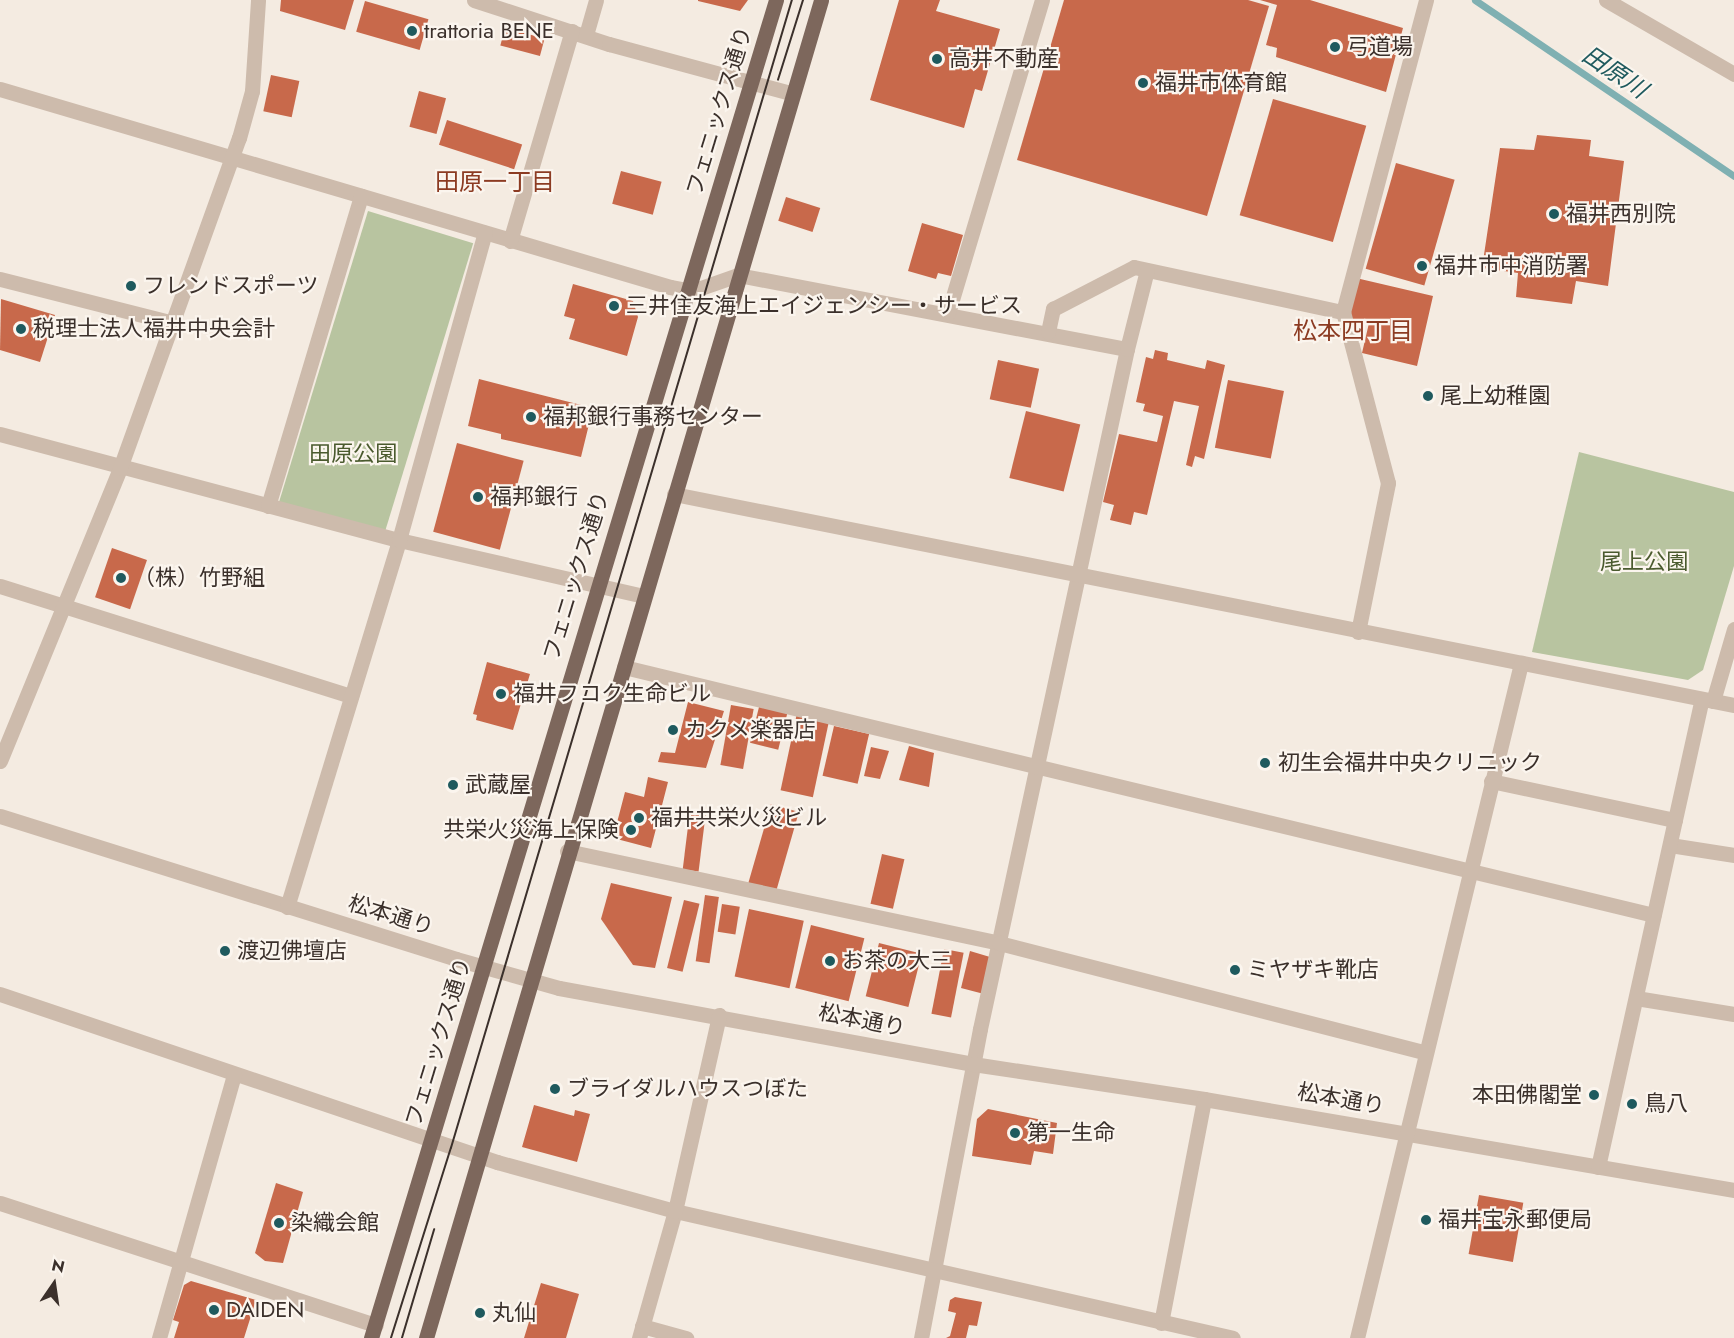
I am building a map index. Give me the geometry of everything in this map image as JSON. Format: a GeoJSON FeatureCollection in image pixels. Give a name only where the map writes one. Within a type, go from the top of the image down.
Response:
{"type":"FeatureCollection","features":[{"type":"Feature","properties":{"kind":"main road","name":"フェニックス通り"},"geometry":{"type":"LineString","coordinates":[[374,1331],[597,586],[776,0]]}},
{"type":"Feature","properties":{"kind":"main road"},"geometry":{"type":"LineString","coordinates":[[426,1338],[528,980],[624,667],[790,93],[821,0]]}},
{"type":"Feature","properties":{"kind":"street"},"geometry":{"type":"LineString","coordinates":[[0,761],[120,468],[233,155],[251,99],[258,0]]}},
{"type":"Feature","properties":{"kind":"street"},"geometry":{"type":"LineString","coordinates":[[474,0],[790,93]]}},
{"type":"Feature","properties":{"kind":"street"},"geometry":{"type":"LineString","coordinates":[[510,241],[580,33],[596,0]]}},
{"type":"Feature","properties":{"kind":"street"},"geometry":{"type":"LineString","coordinates":[[948,313],[1041,2],[1025,0]]}},
{"type":"Feature","properties":{"kind":"street"},"geometry":{"type":"LineString","coordinates":[[1358,632],[1388,483],[1343,312],[1426,0]]}},
{"type":"Feature","properties":{"kind":"street"},"geometry":{"type":"LineString","coordinates":[[1606,0],[1734,74]]}},
{"type":"Feature","properties":{"kind":"street"},"geometry":{"type":"LineString","coordinates":[[0,89],[233,155],[485,234],[687,291],[738,275],[1048,332],[1127,349]]}},
{"type":"Feature","properties":{"kind":"street"},"geometry":{"type":"LineString","coordinates":[[268,506],[361,196]]}},
{"type":"Feature","properties":{"kind":"street"},"geometry":{"type":"LineString","coordinates":[[287,907],[399,540],[485,234]]}},
{"type":"Feature","properties":{"kind":"street"},"geometry":{"type":"LineString","coordinates":[[1048,332],[1053,309],[1129,267],[1343,312]]}},
{"type":"Feature","properties":{"kind":"street"},"geometry":{"type":"LineString","coordinates":[[921,1338],[973,1064],[1076,575],[1147,270]]}},
{"type":"Feature","properties":{"kind":"street"},"geometry":{"type":"LineString","coordinates":[[0,279],[174,323]]}},
{"type":"Feature","properties":{"kind":"street"},"geometry":{"type":"LineString","coordinates":[[0,434],[120,468],[399,540],[644,596]]}},
{"type":"Feature","properties":{"kind":"street"},"geometry":{"type":"LineString","coordinates":[[674,494],[1358,632],[1734,705]]}},
{"type":"Feature","properties":{"kind":"street"},"geometry":{"type":"LineString","coordinates":[[0,586],[351,696]]}},
{"type":"Feature","properties":{"kind":"street"},"geometry":{"type":"LineString","coordinates":[[1598,1167],[1675,820],[1708,700],[1734,628]]}},
{"type":"Feature","properties":{"kind":"street"},"geometry":{"type":"LineString","coordinates":[[1357,1338],[1521,663]]}},
{"type":"Feature","properties":{"kind":"street"},"geometry":{"type":"LineString","coordinates":[[624,667],[1654,915]]}},
{"type":"Feature","properties":{"kind":"street"},"geometry":{"type":"LineString","coordinates":[[1491,781],[1675,820]]}},
{"type":"Feature","properties":{"kind":"street","name":"松本通り"},"geometry":{"type":"LineString","coordinates":[[0,816],[528,980],[973,1064],[1203,1099],[1734,1190]]}},
{"type":"Feature","properties":{"kind":"street"},"geometry":{"type":"LineString","coordinates":[[1670,845],[1734,855]]}},
{"type":"Feature","properties":{"kind":"street"},"geometry":{"type":"LineString","coordinates":[[567,851],[999,942],[1425,1052]]}},
{"type":"Feature","properties":{"kind":"street"},"geometry":{"type":"LineString","coordinates":[[0,994],[477,1156],[675,1211],[1161,1323],[1175,1332],[1233,1338]]}},
{"type":"Feature","properties":{"kind":"street"},"geometry":{"type":"LineString","coordinates":[[1636,998],[1734,1014]]}},
{"type":"Feature","properties":{"kind":"street"},"geometry":{"type":"LineString","coordinates":[[686,1338],[641,1332],[675,1211],[719,1016]]}},
{"type":"Feature","properties":{"kind":"street"},"geometry":{"type":"LineString","coordinates":[[159,1338],[234,1074]]}},
{"type":"Feature","properties":{"kind":"street"},"geometry":{"type":"LineString","coordinates":[[1161,1323],[1203,1099]]}},
{"type":"Feature","properties":{"kind":"street"},"geometry":{"type":"LineString","coordinates":[[0,1203],[374,1331]]}},
{"type":"Feature","properties":{"kind":"green space","name":"田原公園"},"geometry":{"type":"Polygon","coordinates":[[[368,211],[473,243],[384,535],[279,503],[368,211]]]}},
{"type":"Feature","properties":{"kind":"green space","name":"尾上公園"},"geometry":{"type":"Polygon","coordinates":[[[1579,452],[1734,492],[1734,566],[1703,670],[1688,680],[1532,652],[1579,452]]]}},
{"type":"Feature","properties":{"kind":"building"},"geometry":{"type":"Polygon","coordinates":[[[281,0],[354,0],[345,30],[280,11],[281,0]]]}},
{"type":"Feature","properties":{"kind":"building"},"geometry":{"type":"Polygon","coordinates":[[[698,0],[748,0],[740,11],[698,1],[698,0]]]}},
{"type":"Feature","properties":{"kind":"building","name":"高井不動産"},"geometry":{"type":"Polygon","coordinates":[[[899,0],[940,0],[936,11],[1000,29],[982,91],[975,89],[964,128],[870,100],[899,0]]]}},
{"type":"Feature","properties":{"kind":"building","name":"福井市体育館"},"geometry":{"type":"Polygon","coordinates":[[[1064,0],[1248,0],[1269,6],[1207,216],[1017,160],[1064,0]]]}},
{"type":"Feature","properties":{"kind":"building","name":"弓道場"},"geometry":{"type":"Polygon","coordinates":[[[1260,0],[1310,0],[1403,28],[1386,92],[1276,57],[1277,48],[1266,45],[1277,5],[1260,0]]]}},
{"type":"Feature","properties":{"kind":"building"},"geometry":{"type":"Polygon","coordinates":[[[365,1],[428,19],[420,50],[356,32],[365,1]]]}},
{"type":"Feature","properties":{"kind":"building"},"geometry":{"type":"Polygon","coordinates":[[[505,28],[545,39],[540,56],[500,45],[505,28]]]}},
{"type":"Feature","properties":{"kind":"building"},"geometry":{"type":"Polygon","coordinates":[[[271,75],[299,81],[292,117],[263,111],[271,75]]]}},
{"type":"Feature","properties":{"kind":"building"},"geometry":{"type":"Polygon","coordinates":[[[419,91],[446,98],[436,134],[409,127],[419,91]]]}},
{"type":"Feature","properties":{"kind":"building"},"geometry":{"type":"Polygon","coordinates":[[[1273,99],[1366,126],[1333,242],[1240,215],[1273,99]]]}},
{"type":"Feature","properties":{"kind":"building"},"geometry":{"type":"Polygon","coordinates":[[[447,120],[522,144],[514,169],[439,145],[447,120]]]}},
{"type":"Feature","properties":{"kind":"building","name":"福井西別院"},"geometry":{"type":"Polygon","coordinates":[[[1537,135],[1591,140],[1589,156],[1624,161],[1608,286],[1576,281],[1572,304],[1516,297],[1518,273],[1482,268],[1500,148],[1534,150],[1537,135]]]}},
{"type":"Feature","properties":{"kind":"building"},"geometry":{"type":"Polygon","coordinates":[[[1396,163],[1455,180],[1424,286],[1366,269],[1396,163]]]}},
{"type":"Feature","properties":{"kind":"building"},"geometry":{"type":"Polygon","coordinates":[[[621,171],[662,182],[653,215],[612,204],[621,171]]]}},
{"type":"Feature","properties":{"kind":"building"},"geometry":{"type":"Polygon","coordinates":[[[786,197],[820,208],[813,232],[778,221],[786,197]]]}},
{"type":"Feature","properties":{"kind":"building"},"geometry":{"type":"Polygon","coordinates":[[[922,223],[963,235],[951,276],[938,273],[936,279],[908,271],[922,223]]]}},
{"type":"Feature","properties":{"kind":"building"},"geometry":{"type":"Polygon","coordinates":[[[1356,278],[1433,296],[1417,366],[1362,353],[1369,323],[1347,318],[1356,278]]]}},
{"type":"Feature","properties":{"kind":"building"},"geometry":{"type":"Polygon","coordinates":[[[573,284],[633,301],[638,317],[627,356],[569,339],[575,319],[564,316],[573,284]]]}},
{"type":"Feature","properties":{"kind":"building"},"geometry":{"type":"Polygon","coordinates":[[[1,299],[55,315],[40,362],[0,350],[1,299]]]}},
{"type":"Feature","properties":{"kind":"building"},"geometry":{"type":"Polygon","coordinates":[[[1155,350],[1168,353],[1167,360],[1205,369],[1207,360],[1225,365],[1204,459],[1195,456],[1192,467],[1186,465],[1199,406],[1174,401],[1147,515],[1134,512],[1131,525],[1110,520],[1114,505],[1103,502],[1119,434],[1157,442],[1163,416],[1143,411],[1145,404],[1136,402],[1146,357],[1153,359],[1155,350]]]}},
{"type":"Feature","properties":{"kind":"building"},"geometry":{"type":"Polygon","coordinates":[[[998,360],[1039,369],[1031,408],[990,399],[998,360]]]}},
{"type":"Feature","properties":{"kind":"building","name":"福邦銀行事務センター"},"geometry":{"type":"Polygon","coordinates":[[[479,379],[593,408],[581,457],[501,439],[501,434],[468,426],[479,379]]]}},
{"type":"Feature","properties":{"kind":"building"},"geometry":{"type":"Polygon","coordinates":[[[1228,380],[1284,391],[1271,459],[1215,448],[1228,380]]]}},
{"type":"Feature","properties":{"kind":"building"},"geometry":{"type":"Polygon","coordinates":[[[1026,411],[1080,425],[1064,491],[1009,478],[1026,411]]]}},
{"type":"Feature","properties":{"kind":"building","name":"福邦銀行"},"geometry":{"type":"Polygon","coordinates":[[[457,443],[524,461],[500,550],[433,532],[457,443]]]}},
{"type":"Feature","properties":{"kind":"building","name":"（株）竹野組"},"geometry":{"type":"Polygon","coordinates":[[[112,548],[147,560],[130,609],[95,597],[112,548]]]}},
{"type":"Feature","properties":{"kind":"building","name":"福井フコク生命ビル"},"geometry":{"type":"Polygon","coordinates":[[[487,662],[530,674],[513,730],[476,720],[477,715],[473,714],[487,662]]]}},
{"type":"Feature","properties":{"kind":"building"},"geometry":{"type":"Polygon","coordinates":[[[688,702],[724,711],[706,768],[658,762],[661,752],[675,753],[688,702]]]}},
{"type":"Feature","properties":{"kind":"building"},"geometry":{"type":"Polygon","coordinates":[[[760,703],[788,710],[778,750],[750,743],[760,703]]]}},
{"type":"Feature","properties":{"kind":"building"},"geometry":{"type":"Polygon","coordinates":[[[731,705],[754,709],[743,769],[720,765],[731,705]]]}},
{"type":"Feature","properties":{"kind":"building"},"geometry":{"type":"Polygon","coordinates":[[[797,713],[829,720],[813,797],[781,790],[797,713]]]}},
{"type":"Feature","properties":{"kind":"building"},"geometry":{"type":"Polygon","coordinates":[[[834,726],[869,734],[858,784],[823,776],[834,726]]]}},
{"type":"Feature","properties":{"kind":"building"},"geometry":{"type":"Polygon","coordinates":[[[909,746],[934,753],[929,787],[899,780],[909,746]]]}},
{"type":"Feature","properties":{"kind":"building"},"geometry":{"type":"Polygon","coordinates":[[[871,747],[889,751],[880,779],[864,776],[871,747]]]}},
{"type":"Feature","properties":{"kind":"building","name":"福井共栄火災ビル"},"geometry":{"type":"Polygon","coordinates":[[[648,777],[668,782],[651,848],[613,838],[625,792],[644,797],[648,777]]]}},
{"type":"Feature","properties":{"kind":"building"},"geometry":{"type":"Polygon","coordinates":[[[771,804],[799,812],[776,891],[748,883],[771,804]]]}},
{"type":"Feature","properties":{"kind":"building"},"geometry":{"type":"Polygon","coordinates":[[[690,810],[706,812],[699,872],[683,870],[690,810]]]}},
{"type":"Feature","properties":{"kind":"building"},"geometry":{"type":"Polygon","coordinates":[[[882,854],[904,859],[893,909],[871,904],[882,854]]]}},
{"type":"Feature","properties":{"kind":"building"},"geometry":{"type":"Polygon","coordinates":[[[611,883],[672,897],[655,968],[633,965],[601,919],[611,883]]]}},
{"type":"Feature","properties":{"kind":"building"},"geometry":{"type":"Polygon","coordinates":[[[705,895],[719,897],[710,963],[696,961],[705,895]]]}},
{"type":"Feature","properties":{"kind":"building"},"geometry":{"type":"Polygon","coordinates":[[[684,900],[700,904],[683,972],[667,968],[684,900]]]}},
{"type":"Feature","properties":{"kind":"building"},"geometry":{"type":"Polygon","coordinates":[[[722,904],[740,907],[735,934],[718,932],[722,904]]]}},
{"type":"Feature","properties":{"kind":"building"},"geometry":{"type":"Polygon","coordinates":[[[749,909],[804,921],[789,988],[735,976],[749,909]]]}},
{"type":"Feature","properties":{"kind":"building"},"geometry":{"type":"Polygon","coordinates":[[[811,925],[864,938],[849,1001],[795,988],[811,925]]]}},
{"type":"Feature","properties":{"kind":"building"},"geometry":{"type":"Polygon","coordinates":[[[879,943],[922,954],[908,1007],[866,996],[879,943]]]}},
{"type":"Feature","properties":{"kind":"building"},"geometry":{"type":"Polygon","coordinates":[[[944,949],[964,953],[951,1018],[931,1014],[944,949]]]}},
{"type":"Feature","properties":{"kind":"building"},"geometry":{"type":"Polygon","coordinates":[[[970,951],[990,957],[984,994],[961,988],[970,951]]]}},
{"type":"Feature","properties":{"kind":"building"},"geometry":{"type":"Polygon","coordinates":[[[534,1105],[574,1116],[575,1110],[590,1114],[577,1162],[522,1147],[534,1105]]]}},
{"type":"Feature","properties":{"kind":"building"},"geometry":{"type":"Polygon","coordinates":[[[988,1109],[1057,1123],[1053,1154],[1034,1151],[1031,1165],[972,1156],[977,1119],[988,1109]]]}},
{"type":"Feature","properties":{"kind":"building","name":"染織会館"},"geometry":{"type":"Polygon","coordinates":[[[276,1183],[303,1192],[283,1263],[265,1261],[255,1253],[276,1183]]]}},
{"type":"Feature","properties":{"kind":"building"},"geometry":{"type":"Polygon","coordinates":[[[1479,1195],[1523,1203],[1513,1262],[1469,1254],[1479,1195]]]}},
{"type":"Feature","properties":{"kind":"building","name":"DAIDEN"},"geometry":{"type":"Polygon","coordinates":[[[191,1281],[256,1300],[244,1338],[174,1338],[179,1322],[173,1320],[184,1285],[191,1281]]]}},
{"type":"Feature","properties":{"kind":"building"},"geometry":{"type":"Polygon","coordinates":[[[541,1283],[579,1294],[566,1338],[524,1338],[541,1283]]]}},
{"type":"Feature","properties":{"kind":"building"},"geometry":{"type":"Polygon","coordinates":[[[955,1297],[982,1302],[977,1326],[969,1325],[966,1338],[946,1338],[950,1336],[956,1313],[948,1311],[950,1300],[955,1297]]]}},
{"type":"Feature","properties":{"kind":"waterway","name":"田原川"},"geometry":{"type":"LineString","coordinates":[[1475,0],[1734,176]]}},
{"type":"Feature","properties":{"kind":"tram line"},"geometry":{"type":"LineString","coordinates":[[391,1338],[451,1148],[792,0]]}},
{"type":"Feature","properties":{"kind":"tram line"},"geometry":{"type":"LineString","coordinates":[[778,80],[803,0]]}},
{"type":"Feature","properties":{"kind":"tram line"},"geometry":{"type":"LineString","coordinates":[[402,1338],[434,1230]]}},
{"type":"Feature","properties":{"kind":"place","name":"trattoria BENE"},"geometry":{"type":"Point","coordinates":[412,31]}},
{"type":"Feature","properties":{"kind":"place","name":"弓道場"},"geometry":{"type":"Point","coordinates":[1335,47]}},
{"type":"Feature","properties":{"kind":"place","name":"高井不動産"},"geometry":{"type":"Point","coordinates":[937,59]}},
{"type":"Feature","properties":{"kind":"place","name":"福井市体育館"},"geometry":{"type":"Point","coordinates":[1143,83]}},
{"type":"Feature","properties":{"kind":"place","name":"福井西別院"},"geometry":{"type":"Point","coordinates":[1554,214]}},
{"type":"Feature","properties":{"kind":"place","name":"福井市中消防署"},"geometry":{"type":"Point","coordinates":[1422,266]}},
{"type":"Feature","properties":{"kind":"place","name":"フレンドスポーツ"},"geometry":{"type":"Point","coordinates":[131,286]}},
{"type":"Feature","properties":{"kind":"place","name":"三井住友海上エイジェンシー・サービス"},"geometry":{"type":"Point","coordinates":[614,306]}},
{"type":"Feature","properties":{"kind":"place","name":"税理士法人福井中央会計"},"geometry":{"type":"Point","coordinates":[21,329]}},
{"type":"Feature","properties":{"kind":"place","name":"尾上幼稚園"},"geometry":{"type":"Point","coordinates":[1428,396]}},
{"type":"Feature","properties":{"kind":"place","name":"福邦銀行事務センター"},"geometry":{"type":"Point","coordinates":[531,417]}},
{"type":"Feature","properties":{"kind":"place","name":"福邦銀行"},"geometry":{"type":"Point","coordinates":[478,497]}},
{"type":"Feature","properties":{"kind":"place","name":"（株）竹野組"},"geometry":{"type":"Point","coordinates":[121,578]}},
{"type":"Feature","properties":{"kind":"place","name":"福井フコク生命ビル"},"geometry":{"type":"Point","coordinates":[501,694]}},
{"type":"Feature","properties":{"kind":"place","name":"カクメ楽器店"},"geometry":{"type":"Point","coordinates":[673,730]}},
{"type":"Feature","properties":{"kind":"place","name":"初生会福井中央クリニック"},"geometry":{"type":"Point","coordinates":[1265,763]}},
{"type":"Feature","properties":{"kind":"place","name":"武蔵屋"},"geometry":{"type":"Point","coordinates":[453,785]}},
{"type":"Feature","properties":{"kind":"place","name":"福井共栄火災ビル"},"geometry":{"type":"Point","coordinates":[639,818]}},
{"type":"Feature","properties":{"kind":"place","name":"共栄火災海上保険"},"geometry":{"type":"Point","coordinates":[631,830]}},
{"type":"Feature","properties":{"kind":"place","name":"渡辺佛壇店"},"geometry":{"type":"Point","coordinates":[225,951]}},
{"type":"Feature","properties":{"kind":"place","name":"お茶の大三"},"geometry":{"type":"Point","coordinates":[830,961]}},
{"type":"Feature","properties":{"kind":"place","name":"ミヤザキ靴店"},"geometry":{"type":"Point","coordinates":[1235,970]}},
{"type":"Feature","properties":{"kind":"place","name":"ブライダルハウスつぼた"},"geometry":{"type":"Point","coordinates":[555,1089]}},
{"type":"Feature","properties":{"kind":"place","name":"本田佛閣堂"},"geometry":{"type":"Point","coordinates":[1594,1095]}},
{"type":"Feature","properties":{"kind":"place","name":"鳥八"},"geometry":{"type":"Point","coordinates":[1632,1104]}},
{"type":"Feature","properties":{"kind":"place","name":"第一生命"},"geometry":{"type":"Point","coordinates":[1015,1133]}},
{"type":"Feature","properties":{"kind":"place","name":"福井宝永郵便局"},"geometry":{"type":"Point","coordinates":[1426,1220]}},
{"type":"Feature","properties":{"kind":"place","name":"染織会館"},"geometry":{"type":"Point","coordinates":[279,1223]}},
{"type":"Feature","properties":{"kind":"place","name":"DAIDEN"},"geometry":{"type":"Point","coordinates":[214,1310]}},
{"type":"Feature","properties":{"kind":"place","name":"丸仙"},"geometry":{"type":"Point","coordinates":[480,1313]}},
{"type":"Feature","properties":{"kind":"district","name":"田原一丁目"},"geometry":{"type":"Point","coordinates":[495,182]}},
{"type":"Feature","properties":{"kind":"district","name":"松本四丁目"},"geometry":{"type":"Point","coordinates":[1353,331]}}]}
